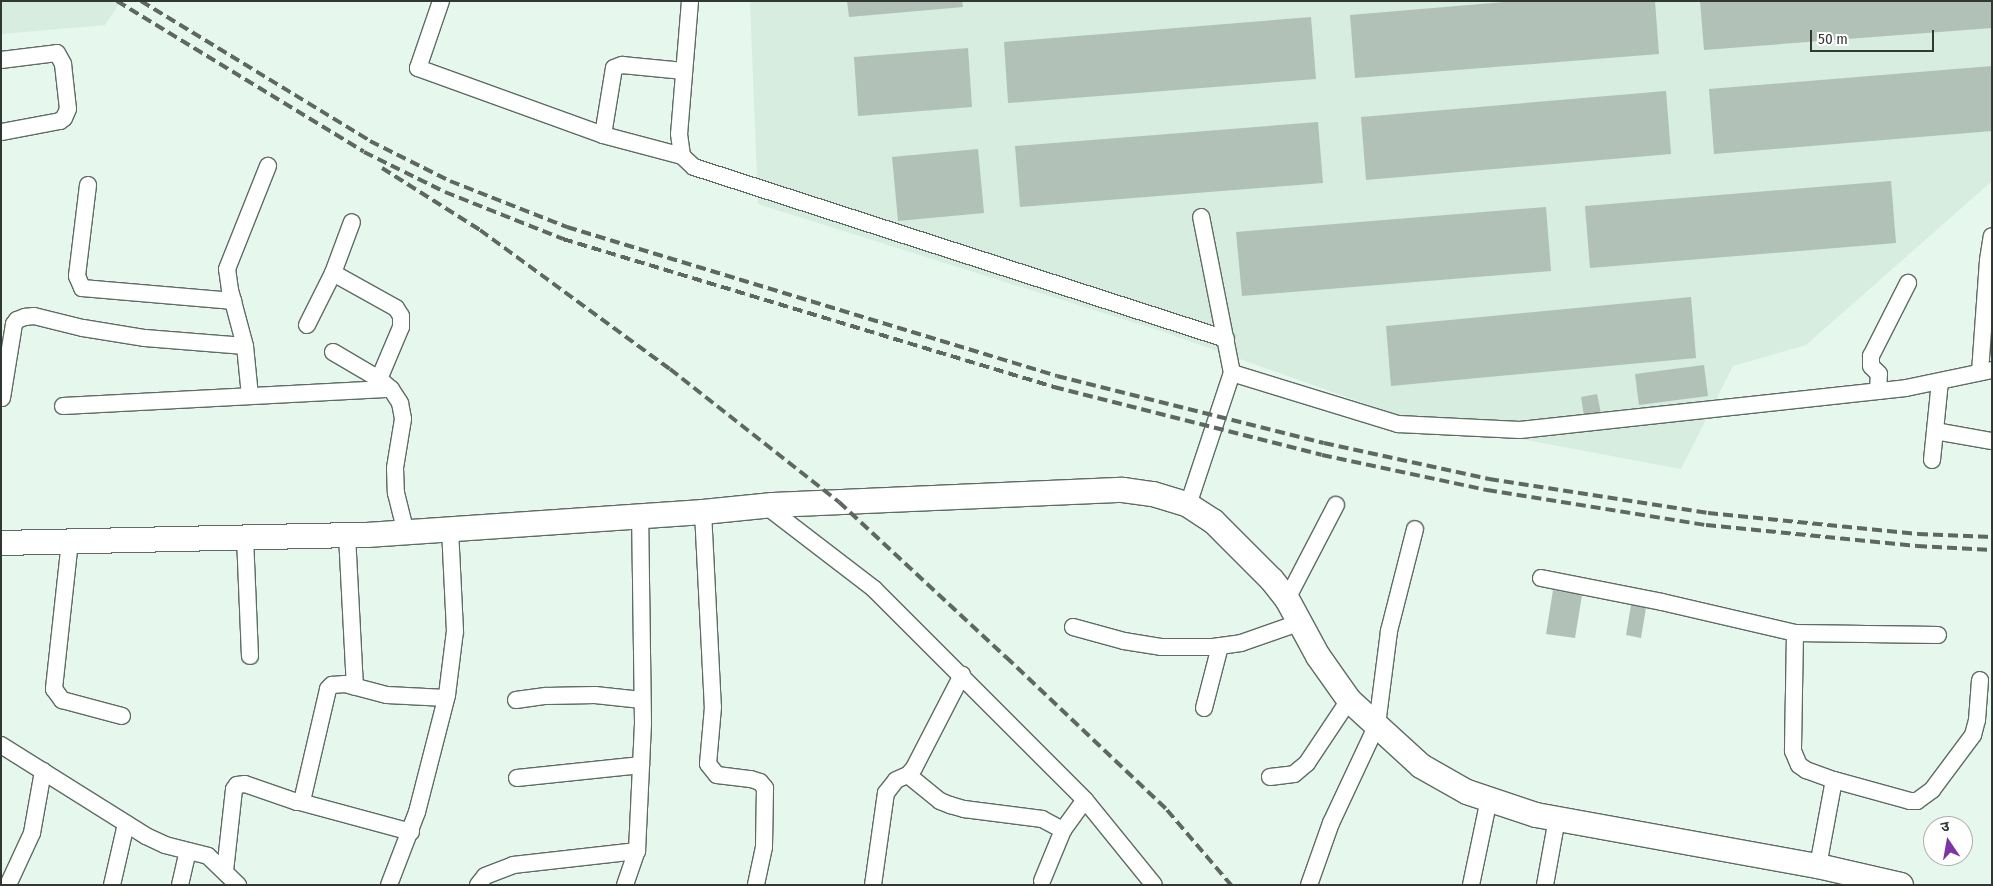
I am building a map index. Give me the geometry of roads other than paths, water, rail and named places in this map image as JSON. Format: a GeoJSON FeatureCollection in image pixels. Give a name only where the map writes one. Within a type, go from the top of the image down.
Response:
{"type":"FeatureCollection","features":[{"type":"Feature","properties":{"kind":"street"},"geometry":{"type":"LineString","coordinates":[[441,1],[418,68],[603,135],[682,156],[694,168],[1226,339]]}},
{"type":"Feature","properties":{"kind":"street"},"geometry":{"type":"LineString","coordinates":[[682,156],[679,134],[690,1]]}},
{"type":"Feature","properties":{"kind":"street"},"geometry":{"type":"LineString","coordinates":[[1,60],[57,53],[64,64],[68,109],[64,118],[60,121],[1,132]]}},
{"type":"Feature","properties":{"kind":"street"},"geometry":{"type":"LineString","coordinates":[[603,135],[614,68],[622,65],[684,71]]}},
{"type":"Feature","properties":{"kind":"street"},"geometry":{"type":"LineString","coordinates":[[250,396],[245,346],[233,301],[228,269],[268,166]]}},
{"type":"Feature","properties":{"kind":"street"},"geometry":{"type":"LineString","coordinates":[[88,185],[77,276],[82,288],[233,301]]}},
{"type":"Feature","properties":{"kind":"street"},"geometry":{"type":"LineString","coordinates":[[1188,505],[1232,373],[1201,217]]}},
{"type":"Feature","properties":{"kind":"street"},"geometry":{"type":"LineString","coordinates":[[308,325],[333,273],[352,222]]}},
{"type":"Feature","properties":{"kind":"street"},"geometry":{"type":"LineString","coordinates":[[1232,373],[1398,424],[1520,430],[1878,391],[1940,381],[1986,371],[1988,260],[1992,236]]}},
{"type":"Feature","properties":{"kind":"street"},"geometry":{"type":"LineString","coordinates":[[333,273],[396,308],[401,316],[401,327],[385,384]]}},
{"type":"Feature","properties":{"kind":"street"},"geometry":{"type":"LineString","coordinates":[[1878,391],[1879,374],[1871,366],[1872,356],[1908,283]]}},
{"type":"Feature","properties":{"kind":"street"},"geometry":{"type":"LineString","coordinates":[[2,398],[14,324],[17,320],[25,317],[34,316],[83,328],[145,338],[245,346]]}},
{"type":"Feature","properties":{"kind":"street"},"geometry":{"type":"LineString","coordinates":[[333,352],[385,384],[400,402],[403,419],[395,468],[396,492],[406,533]]}},
{"type":"Feature","properties":{"kind":"street"},"geometry":{"type":"LineString","coordinates":[[1932,460],[1940,381]]}},
{"type":"Feature","properties":{"kind":"street"},"geometry":{"type":"LineString","coordinates":[[63,406],[250,396],[385,384]]}},
{"type":"Feature","properties":{"kind":"street"},"geometry":{"type":"LineString","coordinates":[[1935,431],[1992,441]]}},
{"type":"Feature","properties":{"kind":"street"},"geometry":{"type":"LineString","coordinates":[[1,543],[406,533],[766,506],[1123,490],[1154,494],[1188,505],[1213,521],[1272,580],[1287,599],[1318,656],[1349,700],[1421,766],[1467,792],[1536,814],[1833,874],[1901,885]]}},
{"type":"Feature","properties":{"kind":"street"},"geometry":{"type":"LineString","coordinates":[[1287,599],[1336,505]]}},
{"type":"Feature","properties":{"kind":"street"},"geometry":{"type":"LineString","coordinates":[[766,506],[874,589],[962,674],[1085,800],[1154,885]]}},
{"type":"Feature","properties":{"kind":"street"},"geometry":{"type":"LineString","coordinates":[[703,512],[714,707],[708,764],[717,775],[752,779],[760,782],[765,788],[764,847],[756,885]]}},
{"type":"Feature","properties":{"kind":"street"},"geometry":{"type":"LineString","coordinates":[[625,885],[637,851],[642,700],[640,515]]}},
{"type":"Feature","properties":{"kind":"street"},"geometry":{"type":"LineString","coordinates":[[1309,885],[1332,823],[1376,725],[1389,631],[1415,529]]}},
{"type":"Feature","properties":{"kind":"street"},"geometry":{"type":"LineString","coordinates":[[389,885],[411,832],[446,698],[455,631],[450,530]]}},
{"type":"Feature","properties":{"kind":"street"},"geometry":{"type":"LineString","coordinates":[[347,535],[355,687]]}},
{"type":"Feature","properties":{"kind":"street"},"geometry":{"type":"LineString","coordinates":[[245,538],[250,656]]}},
{"type":"Feature","properties":{"kind":"street"},"geometry":{"type":"LineString","coordinates":[[70,541],[54,690],[62,700],[122,716]]}},
{"type":"Feature","properties":{"kind":"street"},"geometry":{"type":"LineString","coordinates":[[1541,578],[1662,602],[1796,633],[1938,634]]}},
{"type":"Feature","properties":{"kind":"street"},"geometry":{"type":"LineString","coordinates":[[1073,627],[1124,641],[1161,647],[1220,646],[1241,642],[1300,622]]}},
{"type":"Feature","properties":{"kind":"street"},"geometry":{"type":"LineString","coordinates":[[1796,633],[1793,751],[1799,765],[1806,770],[1834,780],[1910,801],[1923,798],[1932,790],[1972,736],[1977,720],[1980,680]]}},
{"type":"Feature","properties":{"kind":"street"},"geometry":{"type":"LineString","coordinates":[[1204,708],[1220,646]]}},
{"type":"Feature","properties":{"kind":"street"},"geometry":{"type":"LineString","coordinates":[[873,885],[886,793],[896,780],[908,775],[914,768],[962,674]]}},
{"type":"Feature","properties":{"kind":"street"},"geometry":{"type":"LineString","coordinates":[[300,802],[303,798],[328,689],[338,684],[387,695],[446,698]]}},
{"type":"Feature","properties":{"kind":"street"},"geometry":{"type":"LineString","coordinates":[[516,700],[546,696],[595,695],[642,700]]}},
{"type":"Feature","properties":{"kind":"street"},"geometry":{"type":"LineString","coordinates":[[1270,777],[1294,774],[1307,763],[1349,700]]}},
{"type":"Feature","properties":{"kind":"street"},"geometry":{"type":"LineString","coordinates":[[1,745],[126,824],[165,845],[208,856],[238,885]]}},
{"type":"Feature","properties":{"kind":"street"},"geometry":{"type":"LineString","coordinates":[[517,778],[640,765]]}},
{"type":"Feature","properties":{"kind":"street"},"geometry":{"type":"LineString","coordinates":[[1,881],[8,885],[32,833],[43,771]]}},
{"type":"Feature","properties":{"kind":"street"},"geometry":{"type":"LineString","coordinates":[[908,775],[940,801],[950,805],[964,809],[1042,819],[1063,830]]}},
{"type":"Feature","properties":{"kind":"street"},"geometry":{"type":"LineString","coordinates":[[1833,874],[1834,780]]}},
{"type":"Feature","properties":{"kind":"street"},"geometry":{"type":"LineString","coordinates":[[225,871],[232,794],[237,785],[245,784],[300,802],[411,832]]}},
{"type":"Feature","properties":{"kind":"street"},"geometry":{"type":"LineString","coordinates":[[1471,885],[1490,799]]}},
{"type":"Feature","properties":{"kind":"street"},"geometry":{"type":"LineString","coordinates":[[1042,881],[1063,830],[1085,800]]}},
{"type":"Feature","properties":{"kind":"street"},"geometry":{"type":"LineString","coordinates":[[1545,885],[1557,818]]}},
{"type":"Feature","properties":{"kind":"street"},"geometry":{"type":"LineString","coordinates":[[112,885],[126,824]]}},
{"type":"Feature","properties":{"kind":"street"},"geometry":{"type":"LineString","coordinates":[[180,885],[188,851]]}},
{"type":"Feature","properties":{"kind":"street"},"geometry":{"type":"LineString","coordinates":[[478,885],[485,876],[513,865],[637,851]]}},
{"type":"Feature","properties":{"kind":"railway"},"geometry":{"type":"LineString","coordinates":[[117,1],[364,152],[445,192],[563,239],[1054,387],[1322,455],[1487,490],[1706,525],[1917,546],[1992,550]]}},
{"type":"Feature","properties":{"kind":"railway"},"geometry":{"type":"LineString","coordinates":[[141,1],[370,141],[450,181],[567,227],[1057,376],[1324,443],[1489,479],[1708,513],[1918,534],[1992,537]]}},
{"type":"Feature","properties":{"kind":"railway"},"geometry":{"type":"LineString","coordinates":[[382,168],[480,230],[670,369],[839,502],[1167,810],[1231,885]]}}]}
